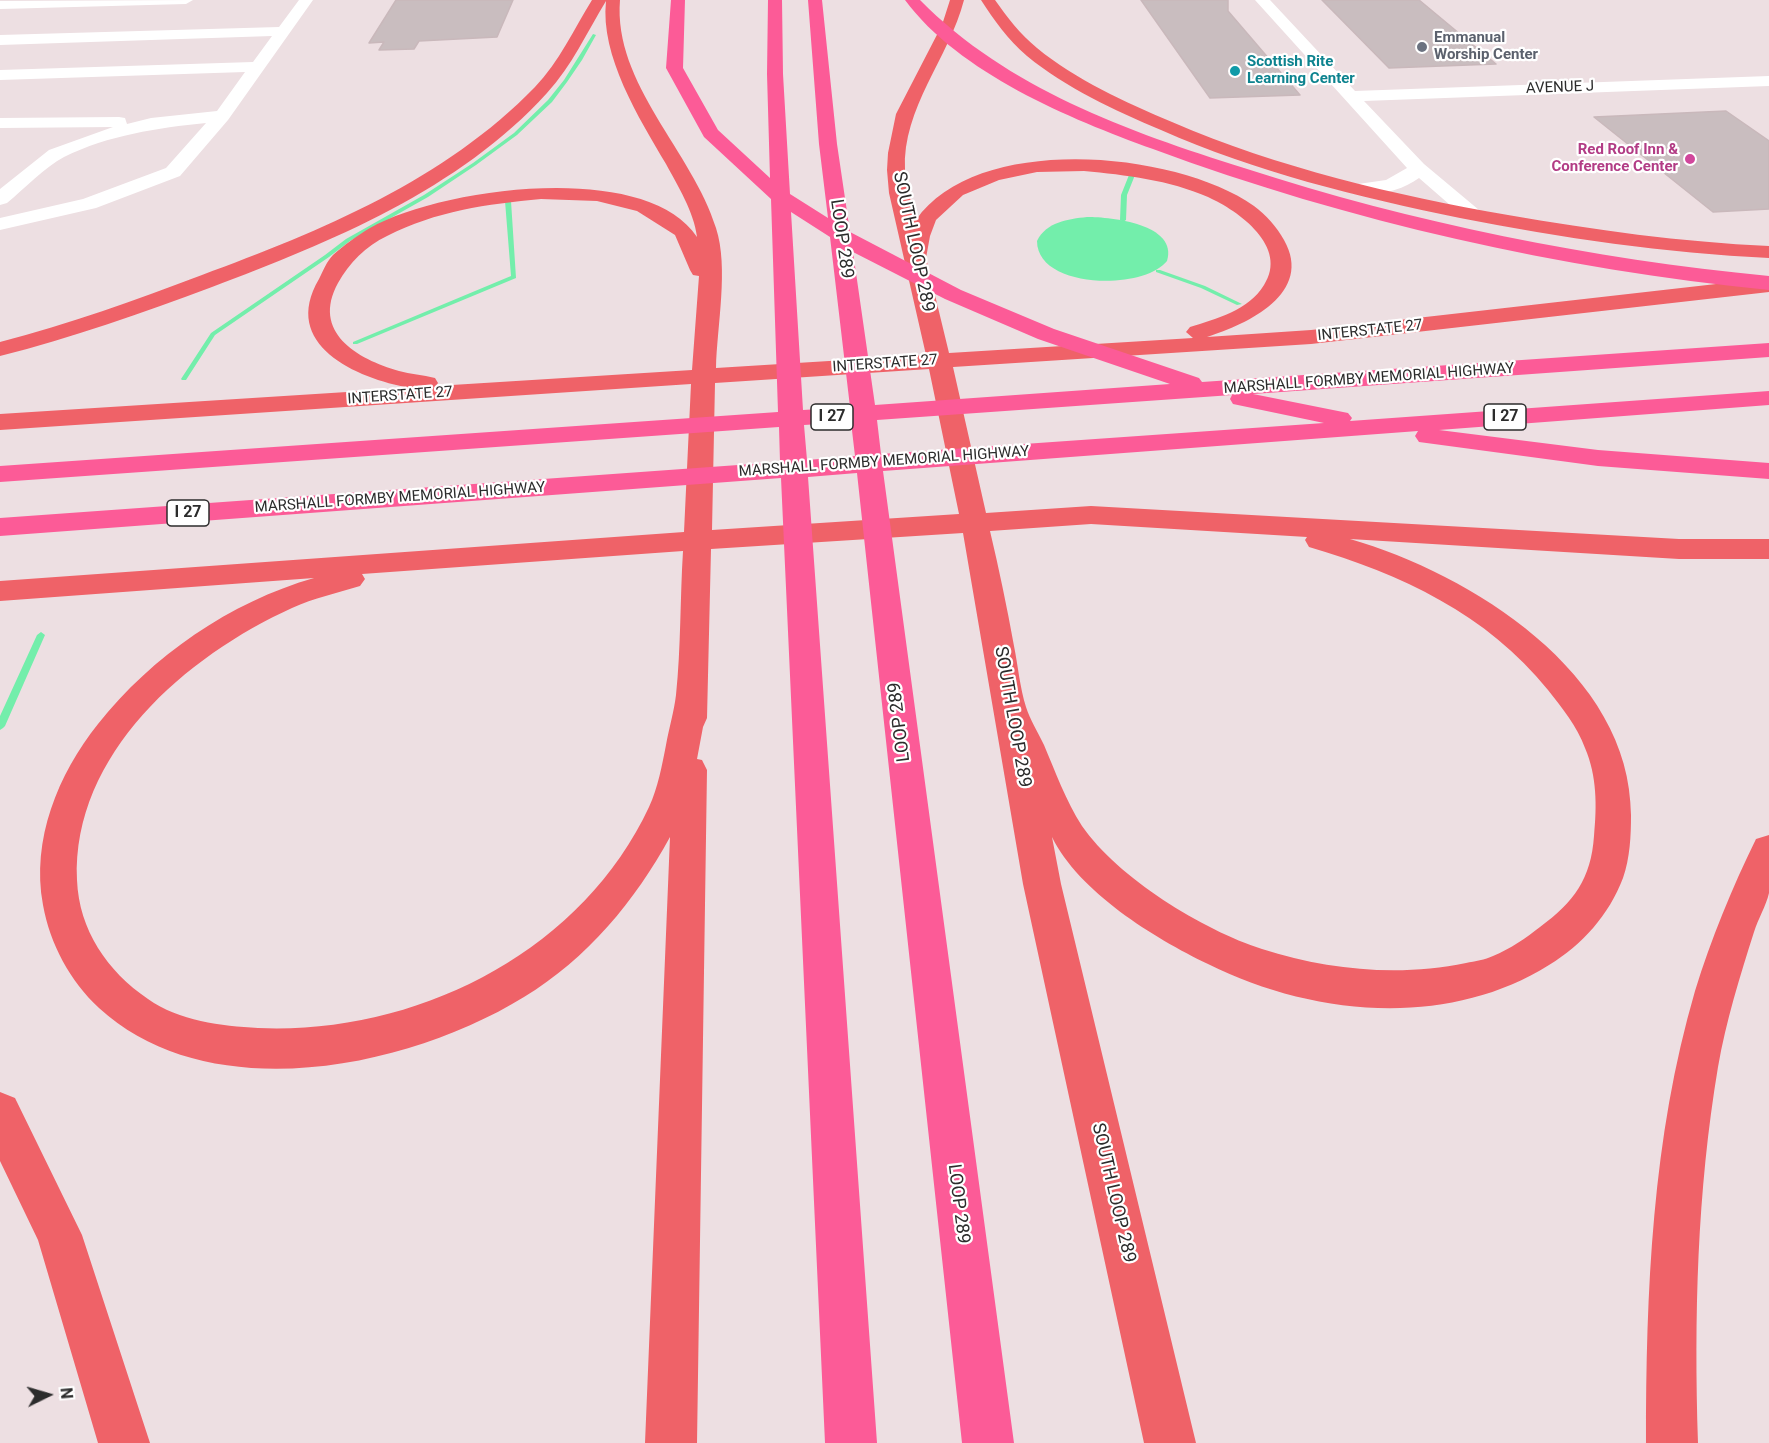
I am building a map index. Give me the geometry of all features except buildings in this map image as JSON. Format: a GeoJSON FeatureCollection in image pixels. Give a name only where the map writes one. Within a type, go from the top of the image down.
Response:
{"type":"FeatureCollection","features":[{"type":"Feature","properties":{"kind":"highway"},"geometry":{"type":"LineString","coordinates":[[678,0],[673,14],[670,39],[674,65],[687,98],[706,128],[747,171],[826,229],[910,275],[1125,364],[1252,402],[1429,436],[1543,453],[1617,461],[1769,471]]}},
{"type":"Feature","properties":{"kind":"highway"},"geometry":{"type":"LineString","coordinates":[[775,0],[775,74],[786,327],[851,1443]]}},
{"type":"Feature","properties":{"kind":"highway","name":"LOOP 289"},"geometry":{"type":"LineString","coordinates":[[815,0],[828,144],[852,322],[988,1443]]}},
{"type":"Feature","properties":{"kind":"highway"},"geometry":{"type":"LineString","coordinates":[[912,0],[936,26],[1004,75],[1082,115],[1228,171],[1386,216],[1551,250],[1705,277],[1769,284]]}},
{"type":"Feature","properties":{"kind":"highway","name":"MARSHALL FORMBY MEMORIAL HIGHWAY"},"geometry":{"type":"LineString","coordinates":[[0,474],[1769,350]]}},
{"type":"Feature","properties":{"kind":"highway","name":"MARSHALL FORMBY MEMORIAL HIGHWAY"},"geometry":{"type":"LineString","coordinates":[[0,527],[1769,398]]}},
{"type":"Feature","properties":{"kind":"main road"},"geometry":{"type":"LineString","coordinates":[[0,349],[105,317],[238,270],[336,227],[428,178],[480,144],[541,90],[599,0]]}},
{"type":"Feature","properties":{"kind":"main road"},"geometry":{"type":"LineString","coordinates":[[613,0],[611,21],[620,57],[652,126],[686,183],[706,228],[710,258],[705,333],[692,696],[671,1443]]}},
{"type":"Feature","properties":{"kind":"main road","name":"SOUTH LOOP 289"},"geometry":{"type":"LineString","coordinates":[[957,0],[950,25],[905,114],[899,137],[896,170],[987,580],[1042,884],[1170,1443]]}},
{"type":"Feature","properties":{"kind":"main road"},"geometry":{"type":"LineString","coordinates":[[988,0],[1018,39],[1054,68],[1110,100],[1195,139],[1234,153],[1358,189],[1472,214],[1567,231],[1681,246],[1769,252]]}},
{"type":"Feature","properties":{"kind":"main road"},"geometry":{"type":"LineString","coordinates":[[915,258],[921,228],[927,217],[948,196],[996,176],[1037,167],[1063,165],[1130,169],[1184,181],[1206,189],[1247,211],[1276,242],[1282,259],[1280,277],[1263,304],[1242,317],[1214,328],[1184,335],[1052,353]]}},
{"type":"Feature","properties":{"kind":"main road"},"geometry":{"type":"LineString","coordinates":[[512,388],[414,382],[387,376],[351,359],[338,351],[323,333],[318,322],[318,306],[326,280],[333,269],[361,244],[402,221],[472,200],[513,194],[561,193],[598,195],[623,200],[641,205],[666,217],[679,227],[690,243],[709,291]]}},
{"type":"Feature","properties":{"kind":"main road","name":"INTERSTATE 27"},"geometry":{"type":"LineString","coordinates":[[0,422],[1311,337],[1769,284]]}},
{"type":"Feature","properties":{"kind":"main road"},"geometry":{"type":"LineString","coordinates":[[1010,707],[1069,836],[1103,874],[1144,907],[1193,940],[1266,970],[1325,984],[1385,990],[1444,986],[1497,974],[1547,947],[1580,915],[1601,888],[1608,860],[1613,822],[1612,781],[1598,737],[1553,672],[1530,647],[1489,614],[1452,590],[1413,571],[1349,548],[1315,539],[1250,529],[1091,514]]}},
{"type":"Feature","properties":{"kind":"main road"},"geometry":{"type":"LineString","coordinates":[[0,591],[1091,514],[1679,549],[1769,549]]}},
{"type":"Feature","properties":{"kind":"main road"},"geometry":{"type":"LineString","coordinates":[[544,551],[379,573],[316,588],[242,621],[207,643],[143,696],[109,733],[93,756],[66,814],[59,843],[58,872],[61,906],[68,934],[89,970],[109,995],[137,1014],[177,1035],[224,1046],[281,1049],[328,1046],[378,1037],[426,1024],[487,997],[536,966],[574,935],[614,895],[638,862],[671,797],[692,696]]}},
{"type":"Feature","properties":{"kind":"main road"},"geometry":{"type":"LineString","coordinates":[[1672,1443],[1670,1364],[1676,1222],[1690,1102],[1710,1008],[1728,946],[1752,884],[1769,850]]}},
{"type":"Feature","properties":{"kind":"main road"},"geometry":{"type":"LineString","coordinates":[[0,1113],[58,1234],[124,1443]]}},
{"type":"Feature","properties":{"kind":"street"},"geometry":{"type":"LineString","coordinates":[[4,4],[186,0]]}},
{"type":"Feature","properties":{"kind":"street"},"geometry":{"type":"LineString","coordinates":[[0,224],[89,204],[173,172],[222,116],[306,0]]}},
{"type":"Feature","properties":{"kind":"street"},"geometry":{"type":"LineString","coordinates":[[1262,0],[1417,168],[1432,177],[1455,201],[1472,214]]}},
{"type":"Feature","properties":{"kind":"street"},"geometry":{"type":"LineString","coordinates":[[0,40],[285,31]]}},
{"type":"Feature","properties":{"kind":"street"},"geometry":{"type":"LineString","coordinates":[[0,75],[256,67]]}},
{"type":"Feature","properties":{"kind":"street","name":"AVENUE J"},"geometry":{"type":"LineString","coordinates":[[1351,96],[1769,81]]}},
{"type":"Feature","properties":{"kind":"street"},"geometry":{"type":"LineString","coordinates":[[0,123],[151,123],[222,116]]}},
{"type":"Feature","properties":{"kind":"street"},"geometry":{"type":"LineString","coordinates":[[1,196],[56,154],[104,135],[151,123]]}},
{"type":"Feature","properties":{"kind":"street"},"geometry":{"type":"LineString","coordinates":[[1358,189],[1402,181],[1413,175],[1417,168]]}},
{"type":"Feature","properties":{"kind":"shaded area"},"geometry":{"type":"Polygon","coordinates":[[[1087,217],[1126,221],[1153,231],[1163,239],[1168,248],[1167,261],[1155,271],[1115,281],[1072,276],[1054,269],[1042,257],[1037,241],[1046,230],[1058,223],[1087,217]]]}},
{"type":"Feature","properties":{"kind":"waterway"},"geometry":{"type":"LineString","coordinates":[[184,379],[213,334],[337,247],[370,226],[426,196],[515,134],[550,101],[566,81],[594,35]]}},
{"type":"Feature","properties":{"kind":"waterway"},"geometry":{"type":"LineString","coordinates":[[1123,220],[1124,195],[1132,175]]}},
{"type":"Feature","properties":{"kind":"waterway"},"geometry":{"type":"LineString","coordinates":[[355,343],[514,277],[508,201]]}},
{"type":"Feature","properties":{"kind":"waterway"},"geometry":{"type":"LineString","coordinates":[[1158,271],[1203,287],[1239,304]]}},
{"type":"Feature","properties":{"kind":"waterway"},"geometry":{"type":"LineString","coordinates":[[0,726],[41,635]]}},
{"type":"Feature","properties":{"kind":"place","name":"Emmanual Worship Center"},"geometry":{"type":"Point","coordinates":[1422,47]}},
{"type":"Feature","properties":{"kind":"place","name":"Scottish Rite Learning Center"},"geometry":{"type":"Point","coordinates":[1235,71]}},
{"type":"Feature","properties":{"kind":"place","name":"Red Roof Inn & Conference Center"},"geometry":{"type":"Point","coordinates":[1690,159]}}]}
